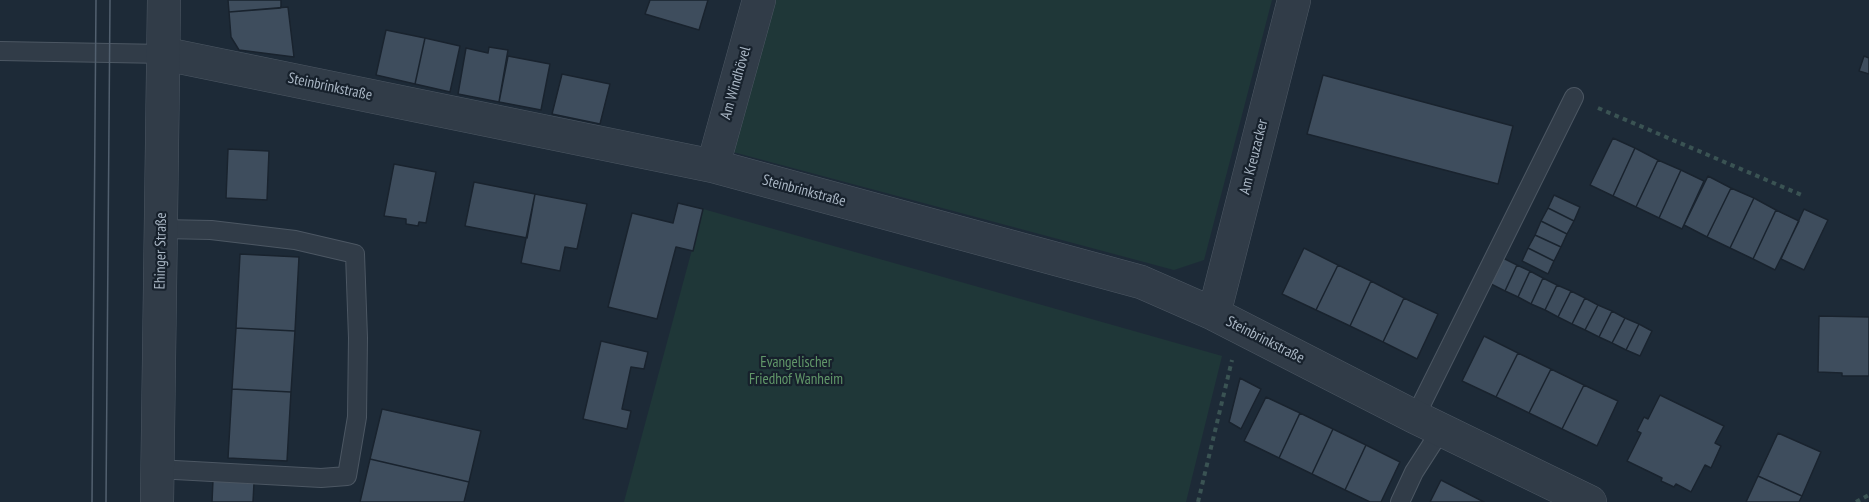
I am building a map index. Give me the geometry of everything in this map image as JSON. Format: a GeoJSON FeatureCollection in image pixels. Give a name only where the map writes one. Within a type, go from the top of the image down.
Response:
{"type":"FeatureCollection","features":[{"type":"Feature","properties":{"kind":"street","name":"Ehinger Straße"},"geometry":{"type":"LineString","coordinates":[[157,502],[164,0]]}},
{"type":"Feature","properties":{"kind":"street","name":"Am Windhövel"},"geometry":{"type":"LineString","coordinates":[[713,166],[759,0]]}},
{"type":"Feature","properties":{"kind":"street","name":"Am Kreuzacker"},"geometry":{"type":"LineString","coordinates":[[1227,320],[1294,0]]}},
{"type":"Feature","properties":{"kind":"street","name":"Steinbrinkstraße"},"geometry":{"type":"LineString","coordinates":[[165,54],[713,166],[1141,282],[1227,320],[1428,423],[1590,502]]}},
{"type":"Feature","properties":{"kind":"lane"},"geometry":{"type":"LineString","coordinates":[[0,51],[165,54]]}},
{"type":"Feature","properties":{"kind":"lane"},"geometry":{"type":"LineString","coordinates":[[1400,502],[1414,472],[1428,423],[1574,98]]}},
{"type":"Feature","properties":{"kind":"lane"},"geometry":{"type":"LineString","coordinates":[[157,469],[321,478],[347,476],[357,417],[358,338],[355,254],[295,240],[212,230],[162,229]]}},
{"type":"Feature","properties":{"kind":"path"},"geometry":{"type":"LineString","coordinates":[[1574,98],[1804,196]]}},
{"type":"Feature","properties":{"kind":"path"},"geometry":{"type":"LineString","coordinates":[[1198,502],[1227,320]]}},
{"type":"Feature","properties":{"kind":"path"},"geometry":{"type":"LineString","coordinates":[[1856,502],[1869,495]]}},
{"type":"Feature","properties":{"kind":"green space"},"geometry":{"type":"Polygon","coordinates":[[[771,0],[1272,0],[1204,260],[1174,270],[733,152],[771,0]]]}},
{"type":"Feature","properties":{"kind":"green space","name":"Evangelischer Friedhof Wanheim"},"geometry":{"type":"Polygon","coordinates":[[[703,209],[1222,356],[1186,502],[624,502],[703,209]]]}},
{"type":"Feature","properties":{"kind":"building"},"geometry":{"type":"Polygon","coordinates":[[[228,0],[281,0],[281,8],[229,12],[228,0]]]}},
{"type":"Feature","properties":{"kind":"building"},"geometry":{"type":"Polygon","coordinates":[[[650,0],[708,0],[699,30],[645,14],[650,0]]]}},
{"type":"Feature","properties":{"kind":"building"},"geometry":{"type":"Polygon","coordinates":[[[288,7],[294,57],[239,50],[231,37],[229,12],[288,7]]]}},
{"type":"Feature","properties":{"kind":"building"},"geometry":{"type":"Polygon","coordinates":[[[386,30],[425,38],[415,84],[376,75],[386,30]]]}},
{"type":"Feature","properties":{"kind":"building"},"geometry":{"type":"Polygon","coordinates":[[[425,38],[460,46],[450,92],[415,84],[425,38]]]}},
{"type":"Feature","properties":{"kind":"building"},"geometry":{"type":"Polygon","coordinates":[[[489,47],[508,50],[499,102],[458,94],[466,48],[488,53],[489,47]]]}},
{"type":"Feature","properties":{"kind":"building"},"geometry":{"type":"Polygon","coordinates":[[[508,56],[550,64],[541,110],[499,102],[508,56]]]}},
{"type":"Feature","properties":{"kind":"building"},"geometry":{"type":"Polygon","coordinates":[[[1864,56],[1869,58],[1869,74],[1859,71],[1864,56]]]}},
{"type":"Feature","properties":{"kind":"building"},"geometry":{"type":"Polygon","coordinates":[[[562,74],[610,84],[600,124],[552,114],[562,74]]]}},
{"type":"Feature","properties":{"kind":"building"},"geometry":{"type":"Polygon","coordinates":[[[1323,75],[1513,126],[1498,184],[1307,134],[1323,75]]]}},
{"type":"Feature","properties":{"kind":"building"},"geometry":{"type":"Polygon","coordinates":[[[1613,138],[1635,148],[1613,196],[1590,185],[1613,138]]]}},
{"type":"Feature","properties":{"kind":"building"},"geometry":{"type":"Polygon","coordinates":[[[1635,148],[1658,160],[1636,207],[1613,196],[1635,148]]]}},
{"type":"Feature","properties":{"kind":"building"},"geometry":{"type":"Polygon","coordinates":[[[228,149],[269,151],[267,200],[226,198],[228,149]]]}},
{"type":"Feature","properties":{"kind":"building"},"geometry":{"type":"Polygon","coordinates":[[[1658,160],[1681,170],[1659,218],[1636,207],[1658,160]]]}},
{"type":"Feature","properties":{"kind":"building"},"geometry":{"type":"Polygon","coordinates":[[[394,164],[436,172],[426,223],[419,222],[418,226],[406,224],[406,219],[384,216],[394,164]]]}},
{"type":"Feature","properties":{"kind":"building"},"geometry":{"type":"Polygon","coordinates":[[[1681,170],[1704,181],[1682,229],[1659,218],[1681,170]]]}},
{"type":"Feature","properties":{"kind":"building"},"geometry":{"type":"Polygon","coordinates":[[[1708,176],[1731,188],[1707,237],[1684,225],[1708,176]]]}},
{"type":"Feature","properties":{"kind":"building"},"geometry":{"type":"Polygon","coordinates":[[[474,182],[535,194],[527,238],[465,226],[474,182]]]}},
{"type":"Feature","properties":{"kind":"building"},"geometry":{"type":"Polygon","coordinates":[[[1731,188],[1754,198],[1730,248],[1707,237],[1731,188]]]}},
{"type":"Feature","properties":{"kind":"building"},"geometry":{"type":"Polygon","coordinates":[[[535,194],[587,204],[577,249],[565,247],[560,271],[521,263],[535,194]]]}},
{"type":"Feature","properties":{"kind":"building"},"geometry":{"type":"Polygon","coordinates":[[[1554,195],[1580,207],[1574,221],[1548,208],[1554,195]]]}},
{"type":"Feature","properties":{"kind":"building"},"geometry":{"type":"Polygon","coordinates":[[[1754,198],[1776,210],[1753,259],[1730,248],[1754,198]]]}},
{"type":"Feature","properties":{"kind":"building"},"geometry":{"type":"Polygon","coordinates":[[[678,203],[703,209],[693,251],[676,247],[657,319],[608,307],[632,213],[673,223],[678,203]]]}},
{"type":"Feature","properties":{"kind":"building"},"geometry":{"type":"Polygon","coordinates":[[[1548,208],[1574,221],[1567,234],[1541,221],[1548,208]]]}},
{"type":"Feature","properties":{"kind":"building"},"geometry":{"type":"Polygon","coordinates":[[[1804,209],[1828,220],[1804,270],[1781,259],[1804,209]]]}},
{"type":"Feature","properties":{"kind":"building"},"geometry":{"type":"Polygon","coordinates":[[[1776,210],[1799,221],[1775,270],[1753,259],[1776,210]]]}},
{"type":"Feature","properties":{"kind":"building"},"geometry":{"type":"Polygon","coordinates":[[[1541,221],[1567,234],[1561,247],[1535,235],[1541,221]]]}},
{"type":"Feature","properties":{"kind":"building"},"geometry":{"type":"Polygon","coordinates":[[[1535,235],[1561,247],[1554,261],[1528,248],[1535,235]]]}},
{"type":"Feature","properties":{"kind":"building"},"geometry":{"type":"Polygon","coordinates":[[[1304,248],[1338,265],[1316,310],[1282,294],[1304,248]]]}},
{"type":"Feature","properties":{"kind":"building"},"geometry":{"type":"Polygon","coordinates":[[[1528,248],[1554,261],[1548,274],[1522,261],[1528,248]]]}},
{"type":"Feature","properties":{"kind":"building"},"geometry":{"type":"Polygon","coordinates":[[[240,254],[299,257],[295,331],[236,328],[240,254]]]}},
{"type":"Feature","properties":{"kind":"building"},"geometry":{"type":"Polygon","coordinates":[[[1503,258],[1517,265],[1505,291],[1491,284],[1503,258]]]}},
{"type":"Feature","properties":{"kind":"building"},"geometry":{"type":"Polygon","coordinates":[[[1338,265],[1371,281],[1350,326],[1316,310],[1338,265]]]}},
{"type":"Feature","properties":{"kind":"building"},"geometry":{"type":"Polygon","coordinates":[[[1517,265],[1530,271],[1518,297],[1505,291],[1517,265]]]}},
{"type":"Feature","properties":{"kind":"building"},"geometry":{"type":"Polygon","coordinates":[[[1530,271],[1543,278],[1531,304],[1518,297],[1530,271]]]}},
{"type":"Feature","properties":{"kind":"building"},"geometry":{"type":"Polygon","coordinates":[[[1543,278],[1557,285],[1545,310],[1531,304],[1543,278]]]}},
{"type":"Feature","properties":{"kind":"building"},"geometry":{"type":"Polygon","coordinates":[[[1371,281],[1404,298],[1383,342],[1350,326],[1371,281]]]}},
{"type":"Feature","properties":{"kind":"building"},"geometry":{"type":"Polygon","coordinates":[[[1557,285],[1571,291],[1558,317],[1545,310],[1557,285]]]}},
{"type":"Feature","properties":{"kind":"building"},"geometry":{"type":"Polygon","coordinates":[[[1571,291],[1585,298],[1572,324],[1558,317],[1571,291]]]}},
{"type":"Feature","properties":{"kind":"building"},"geometry":{"type":"Polygon","coordinates":[[[1404,298],[1438,314],[1417,359],[1383,342],[1404,298]]]}},
{"type":"Feature","properties":{"kind":"building"},"geometry":{"type":"Polygon","coordinates":[[[1585,298],[1598,305],[1585,330],[1572,324],[1585,298]]]}},
{"type":"Feature","properties":{"kind":"building"},"geometry":{"type":"Polygon","coordinates":[[[1598,305],[1612,311],[1599,337],[1585,330],[1598,305]]]}},
{"type":"Feature","properties":{"kind":"building"},"geometry":{"type":"Polygon","coordinates":[[[1612,311],[1625,318],[1612,343],[1599,337],[1612,311]]]}},
{"type":"Feature","properties":{"kind":"building"},"geometry":{"type":"Polygon","coordinates":[[[1819,316],[1869,317],[1869,376],[1842,376],[1842,373],[1818,372],[1819,316]]]}},
{"type":"Feature","properties":{"kind":"building"},"geometry":{"type":"Polygon","coordinates":[[[1625,318],[1639,324],[1626,350],[1612,343],[1625,318]]]}},
{"type":"Feature","properties":{"kind":"building"},"geometry":{"type":"Polygon","coordinates":[[[1639,324],[1652,331],[1640,356],[1626,350],[1639,324]]]}},
{"type":"Feature","properties":{"kind":"building"},"geometry":{"type":"Polygon","coordinates":[[[236,328],[295,331],[291,392],[232,389],[236,328]]]}},
{"type":"Feature","properties":{"kind":"building"},"geometry":{"type":"Polygon","coordinates":[[[1484,336],[1518,353],[1496,397],[1462,381],[1484,336]]]}},
{"type":"Feature","properties":{"kind":"building"},"geometry":{"type":"Polygon","coordinates":[[[601,341],[648,352],[644,369],[631,367],[622,409],[631,411],[627,429],[583,419],[601,341]]]}},
{"type":"Feature","properties":{"kind":"building"},"geometry":{"type":"Polygon","coordinates":[[[1518,353],[1551,369],[1529,413],[1496,397],[1518,353]]]}},
{"type":"Feature","properties":{"kind":"building"},"geometry":{"type":"Polygon","coordinates":[[[1551,369],[1584,385],[1562,429],[1529,413],[1551,369]]]}},
{"type":"Feature","properties":{"kind":"building"},"geometry":{"type":"Polygon","coordinates":[[[1240,378],[1261,389],[1241,429],[1229,422],[1240,378]]]}},
{"type":"Feature","properties":{"kind":"building"},"geometry":{"type":"Polygon","coordinates":[[[1584,385],[1618,401],[1597,446],[1562,429],[1584,385]]]}},
{"type":"Feature","properties":{"kind":"building"},"geometry":{"type":"Polygon","coordinates":[[[232,389],[291,392],[287,461],[228,458],[232,389]]]}},
{"type":"Feature","properties":{"kind":"building"},"geometry":{"type":"Polygon","coordinates":[[[1660,395],[1724,426],[1715,443],[1721,446],[1711,468],[1705,465],[1691,492],[1676,484],[1674,487],[1661,481],[1662,478],[1627,461],[1641,433],[1637,431],[1644,417],[1648,419],[1660,395]]]}},
{"type":"Feature","properties":{"kind":"building"},"geometry":{"type":"Polygon","coordinates":[[[1266,397],[1300,413],[1279,458],[1244,441],[1266,397]]]}},
{"type":"Feature","properties":{"kind":"building"},"geometry":{"type":"Polygon","coordinates":[[[382,409],[481,431],[469,482],[370,459],[382,409]]]}},
{"type":"Feature","properties":{"kind":"building"},"geometry":{"type":"Polygon","coordinates":[[[1300,413],[1333,429],[1312,474],[1279,458],[1300,413]]]}},
{"type":"Feature","properties":{"kind":"building"},"geometry":{"type":"Polygon","coordinates":[[[1333,429],[1366,445],[1345,490],[1312,474],[1333,429]]]}},
{"type":"Feature","properties":{"kind":"building"},"geometry":{"type":"Polygon","coordinates":[[[1778,433],[1821,452],[1802,496],[1758,476],[1778,433]]]}},
{"type":"Feature","properties":{"kind":"building"},"geometry":{"type":"Polygon","coordinates":[[[1366,445],[1400,462],[1381,502],[1370,502],[1345,490],[1366,445]]]}},
{"type":"Feature","properties":{"kind":"building"},"geometry":{"type":"Polygon","coordinates":[[[370,459],[469,482],[464,502],[360,502],[370,459]]]}},
{"type":"Feature","properties":{"kind":"building"},"geometry":{"type":"Polygon","coordinates":[[[1758,476],[1802,496],[1799,502],[1746,502],[1758,476]]]}},
{"type":"Feature","properties":{"kind":"building"},"geometry":{"type":"Polygon","coordinates":[[[213,480],[254,483],[253,502],[212,502],[213,480]]]}},
{"type":"Feature","properties":{"kind":"building"},"geometry":{"type":"Polygon","coordinates":[[[1441,480],[1484,502],[1430,502],[1441,480]]]}},
{"type":"Feature","properties":{"kind":"tram line"},"geometry":{"type":"LineString","coordinates":[[92,502],[96,0]]}},
{"type":"Feature","properties":{"kind":"tram line"},"geometry":{"type":"LineString","coordinates":[[106,502],[110,0]]}}]}
